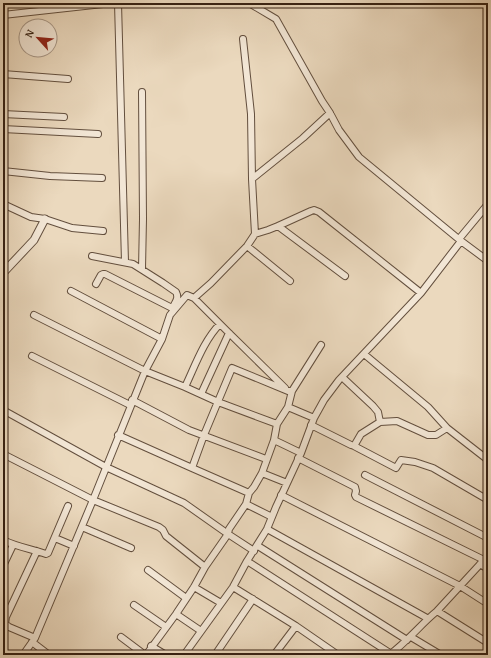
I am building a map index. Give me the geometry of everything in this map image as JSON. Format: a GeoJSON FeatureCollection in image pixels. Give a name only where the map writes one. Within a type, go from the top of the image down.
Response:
{"type":"FeatureCollection","features":[{"type":"Feature","properties":{"kind":"street"},"geometry":{"type":"LineString","coordinates":[[3,15],[112,3]]}},
{"type":"Feature","properties":{"kind":"street"},"geometry":{"type":"LineString","coordinates":[[118,3],[125,262]]}},
{"type":"Feature","properties":{"kind":"street"},"geometry":{"type":"LineString","coordinates":[[249,3],[276,18],[339,130],[359,157],[460,240],[488,261]]}},
{"type":"Feature","properties":{"kind":"street"},"geometry":{"type":"LineString","coordinates":[[194,298],[247,246],[255,234],[251,114],[243,39]]}},
{"type":"Feature","properties":{"kind":"street"},"geometry":{"type":"LineString","coordinates":[[3,74],[68,78]]}},
{"type":"Feature","properties":{"kind":"street"},"geometry":{"type":"LineString","coordinates":[[142,92],[142,269]]}},
{"type":"Feature","properties":{"kind":"street"},"geometry":{"type":"LineString","coordinates":[[252,179],[303,138],[330,113]]}},
{"type":"Feature","properties":{"kind":"street"},"geometry":{"type":"LineString","coordinates":[[3,114],[64,117]]}},
{"type":"Feature","properties":{"kind":"street"},"geometry":{"type":"LineString","coordinates":[[3,129],[98,134]]}},
{"type":"Feature","properties":{"kind":"street"},"geometry":{"type":"LineString","coordinates":[[3,171],[50,176],[102,178]]}},
{"type":"Feature","properties":{"kind":"street"},"geometry":{"type":"LineString","coordinates":[[3,204],[31,217],[45,219],[72,228],[102,231]]}},
{"type":"Feature","properties":{"kind":"street"},"geometry":{"type":"LineString","coordinates":[[184,655],[233,587],[267,529],[314,418],[324,400],[342,377],[421,293],[488,204]]}},
{"type":"Feature","properties":{"kind":"street"},"geometry":{"type":"LineString","coordinates":[[255,234],[278,226],[311,210],[314,210],[319,212],[421,293]]}},
{"type":"Feature","properties":{"kind":"street"},"geometry":{"type":"LineString","coordinates":[[3,273],[34,240],[45,219]]}},
{"type":"Feature","properties":{"kind":"street"},"geometry":{"type":"LineString","coordinates":[[278,226],[345,276]]}},
{"type":"Feature","properties":{"kind":"street"},"geometry":{"type":"LineString","coordinates":[[247,246],[290,281]]}},
{"type":"Feature","properties":{"kind":"street"},"geometry":{"type":"LineString","coordinates":[[23,655],[34,640],[82,527],[131,403],[162,338],[178,296],[176,292],[133,264],[92,256]]}},
{"type":"Feature","properties":{"kind":"street"},"geometry":{"type":"LineString","coordinates":[[96,284],[103,274],[173,309]]}},
{"type":"Feature","properties":{"kind":"street"},"geometry":{"type":"LineString","coordinates":[[71,292],[162,338]]}},
{"type":"Feature","properties":{"kind":"street"},"geometry":{"type":"LineString","coordinates":[[173,309],[187,295],[194,298],[290,391]]}},
{"type":"Feature","properties":{"kind":"street"},"geometry":{"type":"LineString","coordinates":[[34,315],[145,371],[218,402],[277,424]]}},
{"type":"Feature","properties":{"kind":"street"},"geometry":{"type":"LineString","coordinates":[[185,387],[213,330],[220,324]]}},
{"type":"Feature","properties":{"kind":"street"},"geometry":{"type":"LineString","coordinates":[[201,394],[229,333]]}},
{"type":"Feature","properties":{"kind":"street"},"geometry":{"type":"LineString","coordinates":[[121,637],[145,655],[176,614],[246,504],[249,493],[262,473],[274,440],[277,424],[288,407],[290,391],[321,345]]}},
{"type":"Feature","properties":{"kind":"street"},"geometry":{"type":"LineString","coordinates":[[364,354],[428,407],[447,428],[488,460]]}},
{"type":"Feature","properties":{"kind":"street"},"geometry":{"type":"LineString","coordinates":[[32,356],[189,430],[266,459]]}},
{"type":"Feature","properties":{"kind":"street"},"geometry":{"type":"LineString","coordinates":[[192,468],[232,368],[290,391]]}},
{"type":"Feature","properties":{"kind":"street"},"geometry":{"type":"LineString","coordinates":[[342,377],[373,406],[378,412],[380,422]]}},
{"type":"Feature","properties":{"kind":"street"},"geometry":{"type":"LineString","coordinates":[[288,407],[314,418]]}},
{"type":"Feature","properties":{"kind":"street"},"geometry":{"type":"LineString","coordinates":[[3,410],[106,467],[184,503],[228,534],[256,548],[409,638],[441,655]]}},
{"type":"Feature","properties":{"kind":"street"},"geometry":{"type":"LineString","coordinates":[[447,428],[436,435],[428,435],[397,421],[380,422],[361,434],[354,446],[396,468],[401,460],[416,462],[433,468],[488,500]]}},
{"type":"Feature","properties":{"kind":"street"},"geometry":{"type":"LineString","coordinates":[[311,425],[351,445]]}},
{"type":"Feature","properties":{"kind":"street"},"geometry":{"type":"LineString","coordinates":[[118,435],[249,493]]}},
{"type":"Feature","properties":{"kind":"street"},"geometry":{"type":"LineString","coordinates":[[274,440],[354,487],[356,497],[484,560],[488,569]]}},
{"type":"Feature","properties":{"kind":"street"},"geometry":{"type":"LineString","coordinates":[[3,454],[93,500],[159,527],[163,530],[166,536],[205,567]]}},
{"type":"Feature","properties":{"kind":"street"},"geometry":{"type":"LineString","coordinates":[[262,473],[287,483]]}},
{"type":"Feature","properties":{"kind":"street"},"geometry":{"type":"LineString","coordinates":[[365,476],[488,538]]}},
{"type":"Feature","properties":{"kind":"street"},"geometry":{"type":"LineString","coordinates":[[281,495],[460,586],[488,604]]}},
{"type":"Feature","properties":{"kind":"street"},"geometry":{"type":"LineString","coordinates":[[246,504],[272,517]]}},
{"type":"Feature","properties":{"kind":"street"},"geometry":{"type":"LineString","coordinates":[[3,540],[13,545],[46,554],[48,553],[68,506]]}},
{"type":"Feature","properties":{"kind":"street"},"geometry":{"type":"LineString","coordinates":[[82,527],[131,548]]}},
{"type":"Feature","properties":{"kind":"street"},"geometry":{"type":"LineString","coordinates":[[267,529],[427,618]]}},
{"type":"Feature","properties":{"kind":"street"},"geometry":{"type":"LineString","coordinates":[[55,538],[74,546]]}},
{"type":"Feature","properties":{"kind":"street"},"geometry":{"type":"LineString","coordinates":[[3,566],[13,545]]}},
{"type":"Feature","properties":{"kind":"street"},"geometry":{"type":"LineString","coordinates":[[37,551],[6,617],[5,624],[34,640],[49,655]]}},
{"type":"Feature","properties":{"kind":"street"},"geometry":{"type":"LineString","coordinates":[[247,561],[391,655],[427,618],[436,611],[484,560]]}},
{"type":"Feature","properties":{"kind":"street"},"geometry":{"type":"LineString","coordinates":[[148,570],[186,598]]}},
{"type":"Feature","properties":{"kind":"street"},"geometry":{"type":"LineString","coordinates":[[194,586],[221,603]]}},
{"type":"Feature","properties":{"kind":"street"},"geometry":{"type":"LineString","coordinates":[[233,587],[296,626],[338,655]]}},
{"type":"Feature","properties":{"kind":"street"},"geometry":{"type":"LineString","coordinates":[[215,655],[253,599]]}},
{"type":"Feature","properties":{"kind":"street"},"geometry":{"type":"LineString","coordinates":[[134,605],[166,627]]}},
{"type":"Feature","properties":{"kind":"street"},"geometry":{"type":"LineString","coordinates":[[436,611],[488,643]]}},
{"type":"Feature","properties":{"kind":"street"},"geometry":{"type":"LineString","coordinates":[[176,614],[201,631]]}},
{"type":"Feature","properties":{"kind":"street"},"geometry":{"type":"LineString","coordinates":[[274,655],[296,626]]}},
{"type":"Feature","properties":{"kind":"street"},"geometry":{"type":"LineString","coordinates":[[151,646],[166,655]]}}]}
